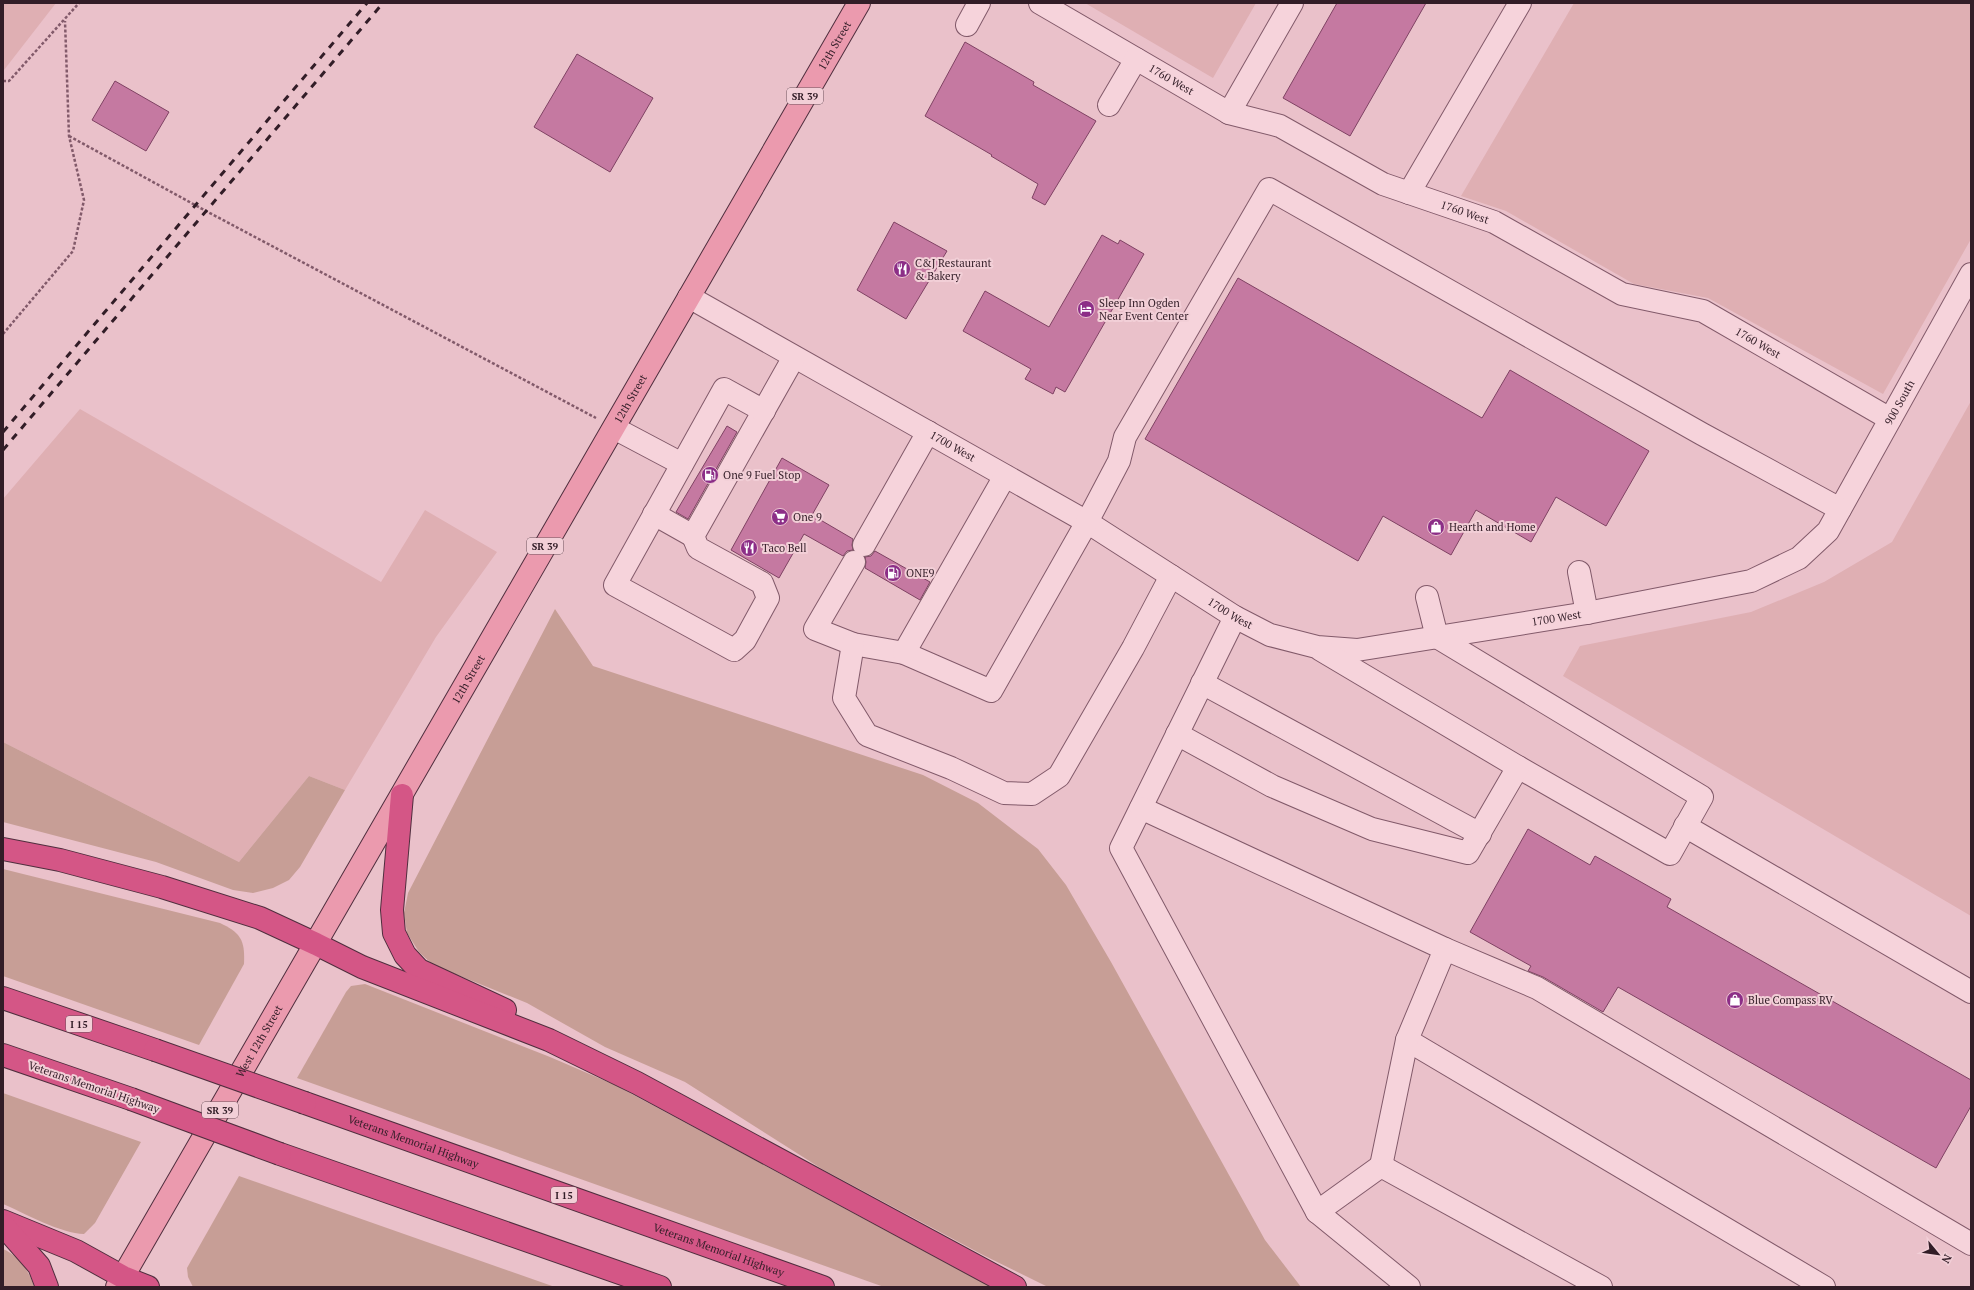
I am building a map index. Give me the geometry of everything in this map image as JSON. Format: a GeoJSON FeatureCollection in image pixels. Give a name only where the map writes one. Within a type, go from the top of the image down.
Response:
{"type":"FeatureCollection","features":[{"type":"Feature","properties":{"kind":"highway"},"geometry":{"type":"LineString","coordinates":[[402,795],[392,910],[394,933],[404,955],[419,970],[500,1006],[549,1040]]}},
{"type":"Feature","properties":{"kind":"highway"},"geometry":{"type":"LineString","coordinates":[[3,849],[60,860],[162,886],[260,918],[362,967],[549,1040],[637,1083],[1014,1287]]}},
{"type":"Feature","properties":{"kind":"highway","name":"Veterans Memorial Highway"},"geometry":{"type":"LineString","coordinates":[[3,998],[155,1050],[823,1287]]}},
{"type":"Feature","properties":{"kind":"highway","name":"Veterans Memorial Highway"},"geometry":{"type":"LineString","coordinates":[[3,1055],[660,1287]]}},
{"type":"Feature","properties":{"kind":"highway"},"geometry":{"type":"LineString","coordinates":[[3,1221],[76,1251],[120,1282],[148,1287]]}},
{"type":"Feature","properties":{"kind":"highway"},"geometry":{"type":"LineString","coordinates":[[3,1225],[39,1266],[47,1287]]}},
{"type":"Feature","properties":{"kind":"main road","name":"12th Street"},"geometry":{"type":"LineString","coordinates":[[402,795],[859,3]]}},
{"type":"Feature","properties":{"kind":"main road","name":"West 12th Street"},"geometry":{"type":"LineString","coordinates":[[120,1282],[402,795]]}},
{"type":"Feature","properties":{"kind":"street"},"geometry":{"type":"LineString","coordinates":[[967,25],[979,3]]}},
{"type":"Feature","properties":{"kind":"street","name":"1760 West"},"geometry":{"type":"LineString","coordinates":[[1040,3],[1229,113],[1280,126],[1383,184],[1494,222],[1622,294],[1702,311],[1890,419]]}},
{"type":"Feature","properties":{"kind":"street"},"geometry":{"type":"LineString","coordinates":[[1229,113],[1292,3]]}},
{"type":"Feature","properties":{"kind":"street"},"geometry":{"type":"LineString","coordinates":[[1409,192],[1520,3]]}},
{"type":"Feature","properties":{"kind":"street"},"geometry":{"type":"LineString","coordinates":[[1109,105],[1136,59]]}},
{"type":"Feature","properties":{"kind":"street"},"geometry":{"type":"LineString","coordinates":[[928,432],[816,629],[853,644],[904,653],[991,691],[1087,522],[1119,461],[1125,437],[1269,189],[1702,434],[1840,509]]}},
{"type":"Feature","properties":{"kind":"street","name":"900 South"},"geometry":{"type":"LineString","coordinates":[[1828,531],[1971,274]]}},
{"type":"Feature","properties":{"kind":"street","name":"1700 West"},"geometry":{"type":"LineString","coordinates":[[689,298],[1087,522],[1235,617],[1270,635],[1317,647],[1358,650],[1587,613],[1751,580],[1799,558],[1828,531]]}},
{"type":"Feature","properties":{"kind":"street"},"geometry":{"type":"LineString","coordinates":[[693,536],[794,357]]}},
{"type":"Feature","properties":{"kind":"street"},"geometry":{"type":"LineString","coordinates":[[654,514],[693,536],[698,548],[762,583],[768,598],[745,640],[734,650],[615,585],[654,514],[724,389],[764,411]]}},
{"type":"Feature","properties":{"kind":"street"},"geometry":{"type":"LineString","coordinates":[[614,428],[682,464]]}},
{"type":"Feature","properties":{"kind":"street"},"geometry":{"type":"LineString","coordinates":[[904,653],[1005,476]]}},
{"type":"Feature","properties":{"kind":"street"},"geometry":{"type":"LineString","coordinates":[[1579,572],[1587,613]]}},
{"type":"Feature","properties":{"kind":"street"},"geometry":{"type":"LineString","coordinates":[[853,644],[844,698],[868,735],[951,768],[1004,793],[1032,794],[1059,776],[1133,648],[1171,576]]}},
{"type":"Feature","properties":{"kind":"street"},"geometry":{"type":"LineString","coordinates":[[1317,647],[1670,854],[1702,797],[1437,637],[1427,597]]}},
{"type":"Feature","properties":{"kind":"street"},"geometry":{"type":"LineString","coordinates":[[1235,617],[1121,848],[1317,1212],[1409,1287]]}},
{"type":"Feature","properties":{"kind":"street"},"geometry":{"type":"LineString","coordinates":[[1202,683],[1480,834]]}},
{"type":"Feature","properties":{"kind":"street"},"geometry":{"type":"LineString","coordinates":[[1177,734],[1272,786],[1372,829],[1468,853],[1518,766]]}},
{"type":"Feature","properties":{"kind":"street"},"geometry":{"type":"LineString","coordinates":[[1141,808],[1445,949],[1537,988],[1971,1244]]}},
{"type":"Feature","properties":{"kind":"street"},"geometry":{"type":"LineString","coordinates":[[1685,826],[1971,992]]}},
{"type":"Feature","properties":{"kind":"street"},"geometry":{"type":"LineString","coordinates":[[1317,1212],[1381,1166],[1407,1040],[1445,949]]}},
{"type":"Feature","properties":{"kind":"street"},"geometry":{"type":"LineString","coordinates":[[1407,1040],[1824,1287]]}},
{"type":"Feature","properties":{"kind":"street"},"geometry":{"type":"LineString","coordinates":[[1381,1166],[1601,1287]]}},
{"type":"Feature","properties":{"kind":"path"},"geometry":{"type":"LineString","coordinates":[[3,81],[9,81],[65,21],[79,3]]}},
{"type":"Feature","properties":{"kind":"path"},"geometry":{"type":"LineString","coordinates":[[3,334],[74,251],[84,200],[69,136],[65,21]]}},
{"type":"Feature","properties":{"kind":"path"},"geometry":{"type":"LineString","coordinates":[[69,136],[206,211],[614,428]]}},
{"type":"Feature","properties":{"kind":"shaded area"},"geometry":{"type":"Polygon","coordinates":[[[3,3],[56,3],[4,70],[3,70],[3,3]]]}},
{"type":"Feature","properties":{"kind":"shaded area"},"geometry":{"type":"Polygon","coordinates":[[[1085,3],[1256,3],[1213,78],[1085,3]]]}},
{"type":"Feature","properties":{"kind":"shaded area"},"geometry":{"type":"Polygon","coordinates":[[[1574,3],[1971,3],[1971,239],[1883,394],[1708,298],[1634,284],[1506,211],[1461,196],[1574,3]]]}},
{"type":"Feature","properties":{"kind":"shaded area"},"geometry":{"type":"Polygon","coordinates":[[[1971,401],[1971,916],[1563,676],[1580,646],[1751,612],[1824,582],[1892,542],[1971,401]]]}},
{"type":"Feature","properties":{"kind":"shaded area"},"geometry":{"type":"Polygon","coordinates":[[[80,409],[381,582],[425,510],[497,552],[436,637],[345,790],[309,776],[239,862],[3,742],[3,499],[80,409]]]}},
{"type":"Feature","properties":{"kind":"shaded area"},"geometry":{"type":"Polygon","coordinates":[[[555,609],[593,666],[923,775],[978,803],[1038,849],[1066,885],[1111,962],[1265,1240],[1301,1287],[1048,1287],[983,1255],[822,1169],[685,1082],[605,1047],[527,1003],[433,965],[419,952],[407,933],[404,913],[408,893],[555,609]]]}},
{"type":"Feature","properties":{"kind":"shaded area"},"geometry":{"type":"Polygon","coordinates":[[[3,742],[239,862],[309,776],[345,790],[300,867],[289,880],[273,888],[253,893],[233,890],[156,862],[3,822],[3,742]]]}},
{"type":"Feature","properties":{"kind":"shaded area"},"geometry":{"type":"Polygon","coordinates":[[[3,869],[220,923],[233,930],[240,938],[244,949],[244,964],[199,1045],[3,976],[3,869]]]}},
{"type":"Feature","properties":{"kind":"shaded area"},"geometry":{"type":"Polygon","coordinates":[[[365,984],[550,1057],[615,1085],[991,1287],[884,1287],[297,1078],[346,992],[351,986],[365,984]]]}},
{"type":"Feature","properties":{"kind":"shaded area"},"geometry":{"type":"Polygon","coordinates":[[[3,1093],[141,1142],[95,1223],[84,1234],[65,1231],[54,1227],[3,1204],[3,1093]]]}},
{"type":"Feature","properties":{"kind":"shaded area"},"geometry":{"type":"Polygon","coordinates":[[[239,1176],[555,1287],[193,1287],[188,1277],[187,1268],[239,1176]]]}},
{"type":"Feature","properties":{"kind":"shaded area"},"geometry":{"type":"Polygon","coordinates":[[[3,1249],[14,1255],[23,1265],[30,1276],[34,1287],[3,1287],[3,1249]]]}},
{"type":"Feature","properties":{"kind":"building"},"geometry":{"type":"Polygon","coordinates":[[[1337,3],[1426,3],[1350,136],[1283,98],[1337,3]]]}},
{"type":"Feature","properties":{"kind":"building"},"geometry":{"type":"Polygon","coordinates":[[[965,42],[1034,82],[1033,85],[1096,121],[1045,205],[1032,198],[1038,184],[925,116],[965,42]]]}},
{"type":"Feature","properties":{"kind":"building"},"geometry":{"type":"Polygon","coordinates":[[[577,54],[653,98],[610,172],[534,127],[577,54]]]}},
{"type":"Feature","properties":{"kind":"building"},"geometry":{"type":"Polygon","coordinates":[[[115,81],[169,112],[146,151],[92,120],[115,81]]]}},
{"type":"Feature","properties":{"kind":"building"},"geometry":{"type":"Polygon","coordinates":[[[894,222],[947,251],[906,319],[857,290],[894,222]]]}},
{"type":"Feature","properties":{"kind":"building","name":"Sleep Inn Ogden Near Event Center"},"geometry":{"type":"Polygon","coordinates":[[[1102,235],[1118,244],[1120,240],[1144,254],[1065,392],[1056,387],[1053,394],[1025,379],[1031,369],[963,331],[985,291],[1049,327],[1102,235]]]}},
{"type":"Feature","properties":{"kind":"building"},"geometry":{"type":"Polygon","coordinates":[[[1238,278],[1482,418],[1510,370],[1649,451],[1606,526],[1556,497],[1531,542],[1476,510],[1451,555],[1383,516],[1358,561],[1145,439],[1238,278]]]}},
{"type":"Feature","properties":{"kind":"building"},"geometry":{"type":"Polygon","coordinates":[[[727,426],[737,432],[688,519],[676,512],[727,426]]]}},
{"type":"Feature","properties":{"kind":"building","name":"One 9"},"geometry":{"type":"Polygon","coordinates":[[[782,458],[829,485],[812,515],[853,539],[853,550],[847,551],[843,556],[804,534],[779,578],[731,550],[782,458]]]}},
{"type":"Feature","properties":{"kind":"building"},"geometry":{"type":"Polygon","coordinates":[[[875,551],[930,582],[920,600],[865,568],[865,557],[871,556],[875,551]]]}},
{"type":"Feature","properties":{"kind":"building","name":"Blue Compass RV"},"geometry":{"type":"Polygon","coordinates":[[[1528,829],[1590,865],[1595,856],[1671,899],[1667,907],[1971,1080],[1971,1106],[1936,1168],[1618,987],[1603,1012],[1543,977],[1528,971],[1531,966],[1470,932],[1528,829]]]}},
{"type":"Feature","properties":{"kind":"railway"},"geometry":{"type":"LineString","coordinates":[[3,432],[367,3]]}},
{"type":"Feature","properties":{"kind":"railway"},"geometry":{"type":"LineString","coordinates":[[3,450],[383,3]]}},
{"type":"Feature","properties":{"kind":"place","name":"C&J Restaurant & Bakery"},"geometry":{"type":"Point","coordinates":[902,269]}},
{"type":"Feature","properties":{"kind":"place","name":"Sleep Inn Ogden Near Event Center"},"geometry":{"type":"Point","coordinates":[1086,309]}},
{"type":"Feature","properties":{"kind":"place","name":"One 9 Fuel Stop"},"geometry":{"type":"Point","coordinates":[710,475]}},
{"type":"Feature","properties":{"kind":"place","name":"One 9"},"geometry":{"type":"Point","coordinates":[780,517]}},
{"type":"Feature","properties":{"kind":"place","name":"Hearth and Home"},"geometry":{"type":"Point","coordinates":[1436,527]}},
{"type":"Feature","properties":{"kind":"place","name":"Taco Bell"},"geometry":{"type":"Point","coordinates":[749,548]}},
{"type":"Feature","properties":{"kind":"place","name":"ONE9"},"geometry":{"type":"Point","coordinates":[893,573]}},
{"type":"Feature","properties":{"kind":"place","name":"Blue Compass RV"},"geometry":{"type":"Point","coordinates":[1735,1000]}}]}
